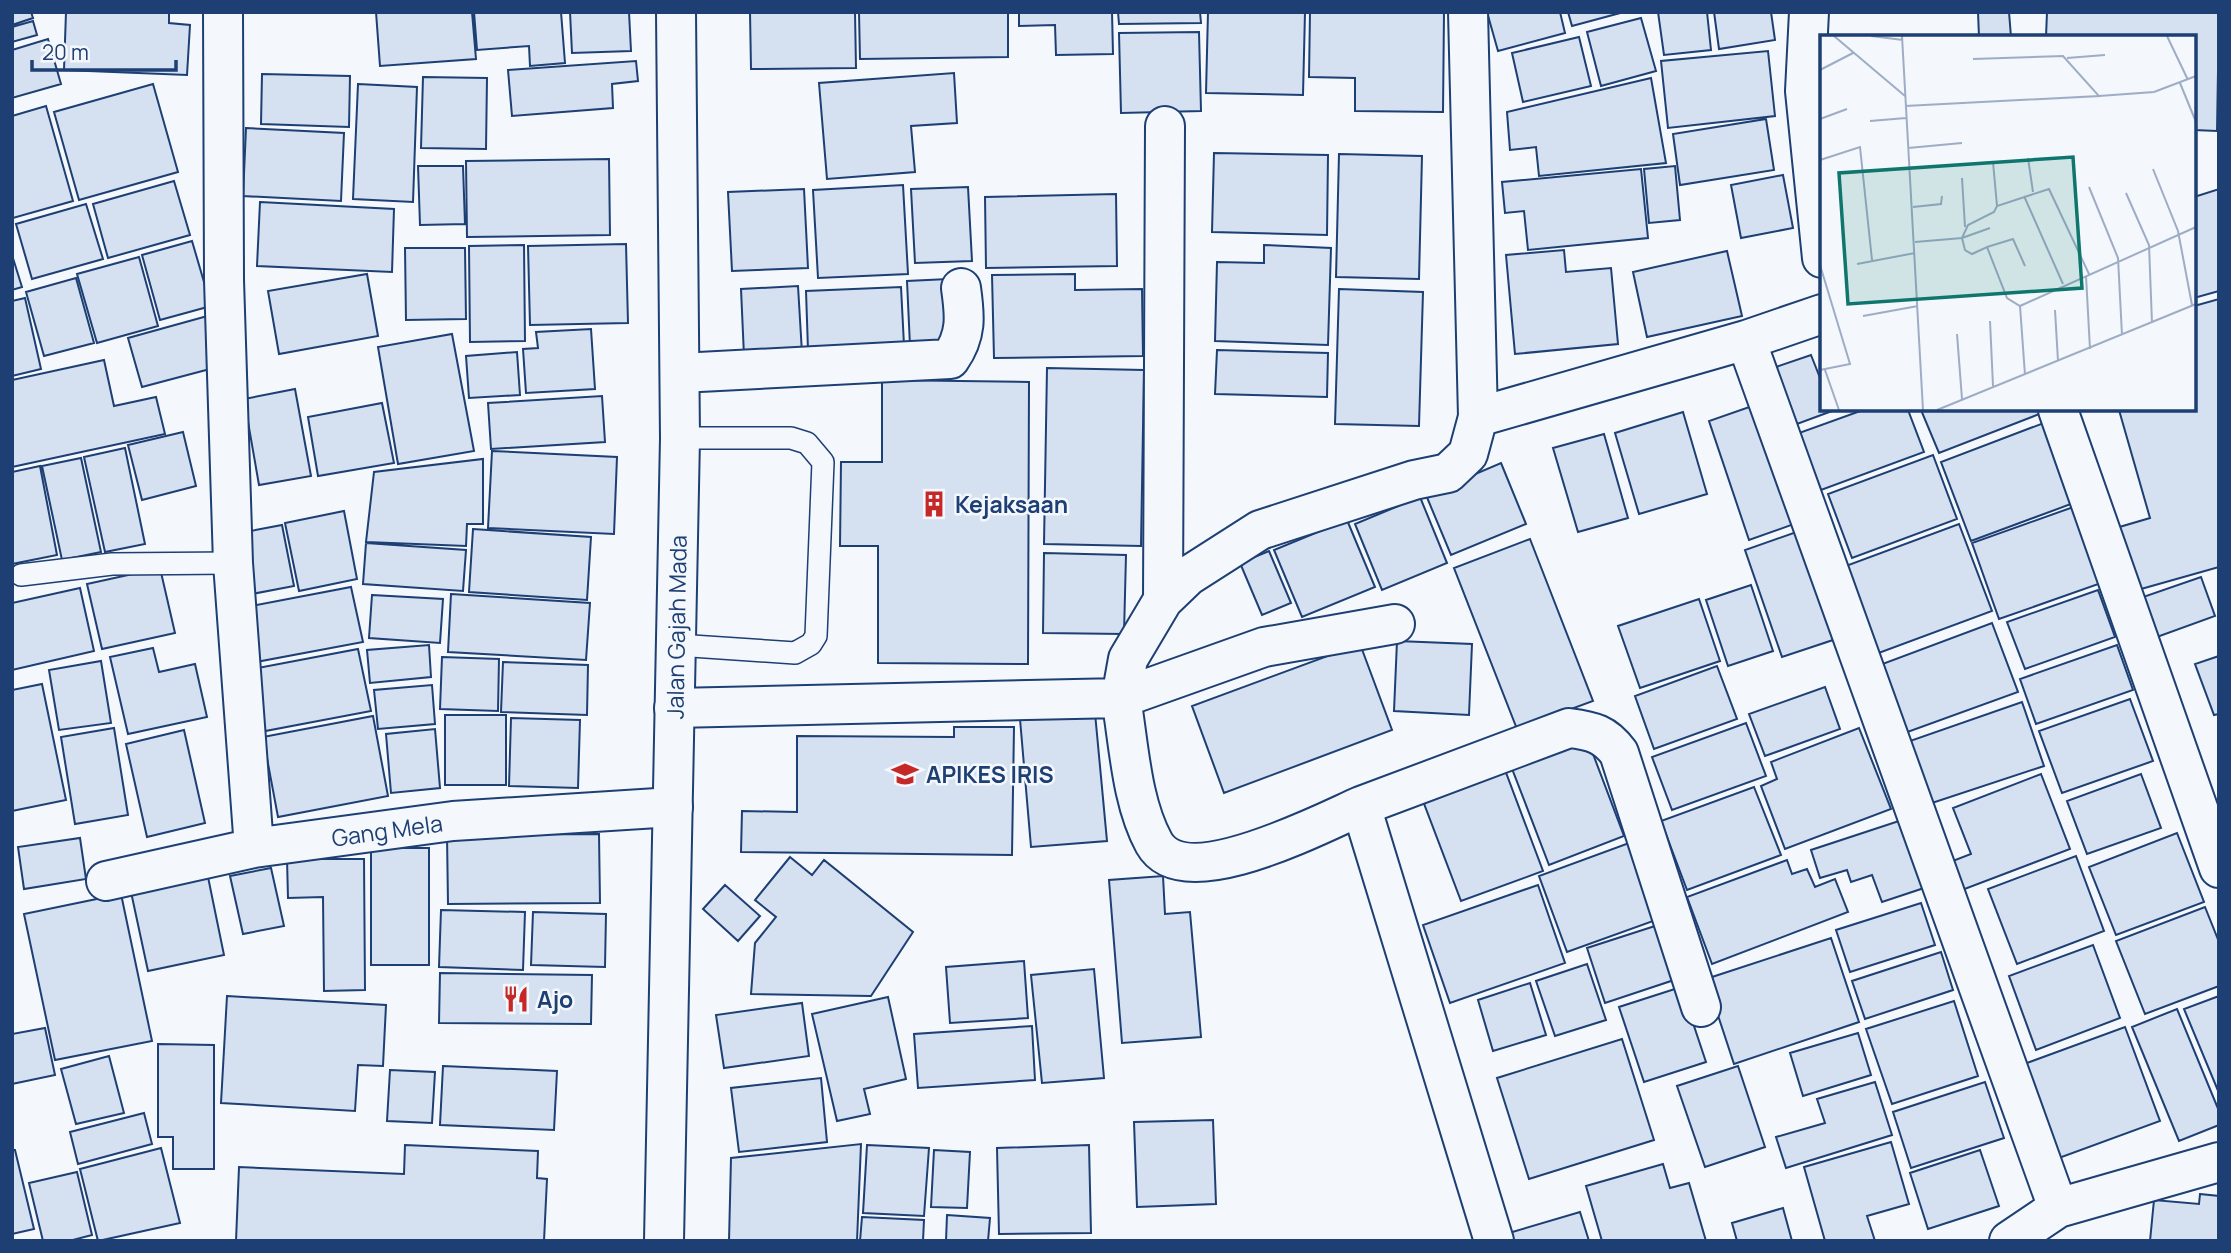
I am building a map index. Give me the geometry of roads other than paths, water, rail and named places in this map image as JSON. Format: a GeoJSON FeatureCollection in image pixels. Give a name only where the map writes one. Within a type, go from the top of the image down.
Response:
{"type":"FeatureCollection","features":[{"type":"Feature","properties":{"kind":"street"},"geometry":{"type":"LineString","coordinates":[[223,12],[225,280],[233,563],[254,848]]}},
{"type":"Feature","properties":{"kind":"street","name":"Jalan Gajah Mada"},"geometry":{"type":"LineString","coordinates":[[664,1241],[680,438],[676,12]]}},
{"type":"Feature","properties":{"kind":"street"},"geometry":{"type":"LineString","coordinates":[[1468,12],[1478,417],[1468,454],[1448,473],[1414,480],[1260,530],[1188,576],[1163,600],[1128,659],[1121,698],[1143,817],[1155,845],[1165,855],[1182,860],[1208,862],[1245,855],[1361,806],[1569,728],[1595,732],[1608,738],[1619,753],[1701,1007]]}},
{"type":"Feature","properties":{"kind":"street"},"geometry":{"type":"LineString","coordinates":[[1809,12],[1805,92],[1820,238]]}},
{"type":"Feature","properties":{"kind":"street"},"geometry":{"type":"LineString","coordinates":[[1163,600],[1165,126]]}},
{"type":"Feature","properties":{"kind":"street"},"geometry":{"type":"LineString","coordinates":[[680,373],[950,359],[961,343],[965,318],[961,288]]}},
{"type":"Feature","properties":{"kind":"street"},"geometry":{"type":"LineString","coordinates":[[1478,417],[1745,340],[1820,315]]}},
{"type":"Feature","properties":{"kind":"street"},"geometry":{"type":"LineString","coordinates":[[1745,340],[2058,1208]]}},
{"type":"Feature","properties":{"kind":"street"},"geometry":{"type":"LineString","coordinates":[[2057,411],[2219,868]]}},
{"type":"Feature","properties":{"kind":"street"},"geometry":{"type":"LineString","coordinates":[[674,708],[1121,698],[1264,647],[1395,624]]}},
{"type":"Feature","properties":{"kind":"street"},"geometry":{"type":"LineString","coordinates":[[1361,806],[1494,1241]]}},
{"type":"Feature","properties":{"kind":"street","name":"Gang Mela"},"geometry":{"type":"LineString","coordinates":[[106,881],[254,848],[453,821],[673,807]]}},
{"type":"Feature","properties":{"kind":"street"},"geometry":{"type":"LineString","coordinates":[[2009,1241],[2058,1208],[2219,1162]]}},
{"type":"Feature","properties":{"kind":"lane"},"geometry":{"type":"LineString","coordinates":[[677,645],[795,653],[811,644],[816,636],[818,607],[823,462],[807,443],[791,438],[680,438]]}},
{"type":"Feature","properties":{"kind":"lane"},"geometry":{"type":"LineString","coordinates":[[21,575],[112,564],[233,563]]}},
{"type":"Feature","properties":{"kind":"place","name":"Kejaksaan"},"geometry":{"type":"Point","coordinates":[934,504]}},
{"type":"Feature","properties":{"kind":"place","name":"APIKES IRIS"},"geometry":{"type":"Point","coordinates":[905,774]}},
{"type":"Feature","properties":{"kind":"place","name":"Ajo"},"geometry":{"type":"Point","coordinates":[516,999]}}]}
